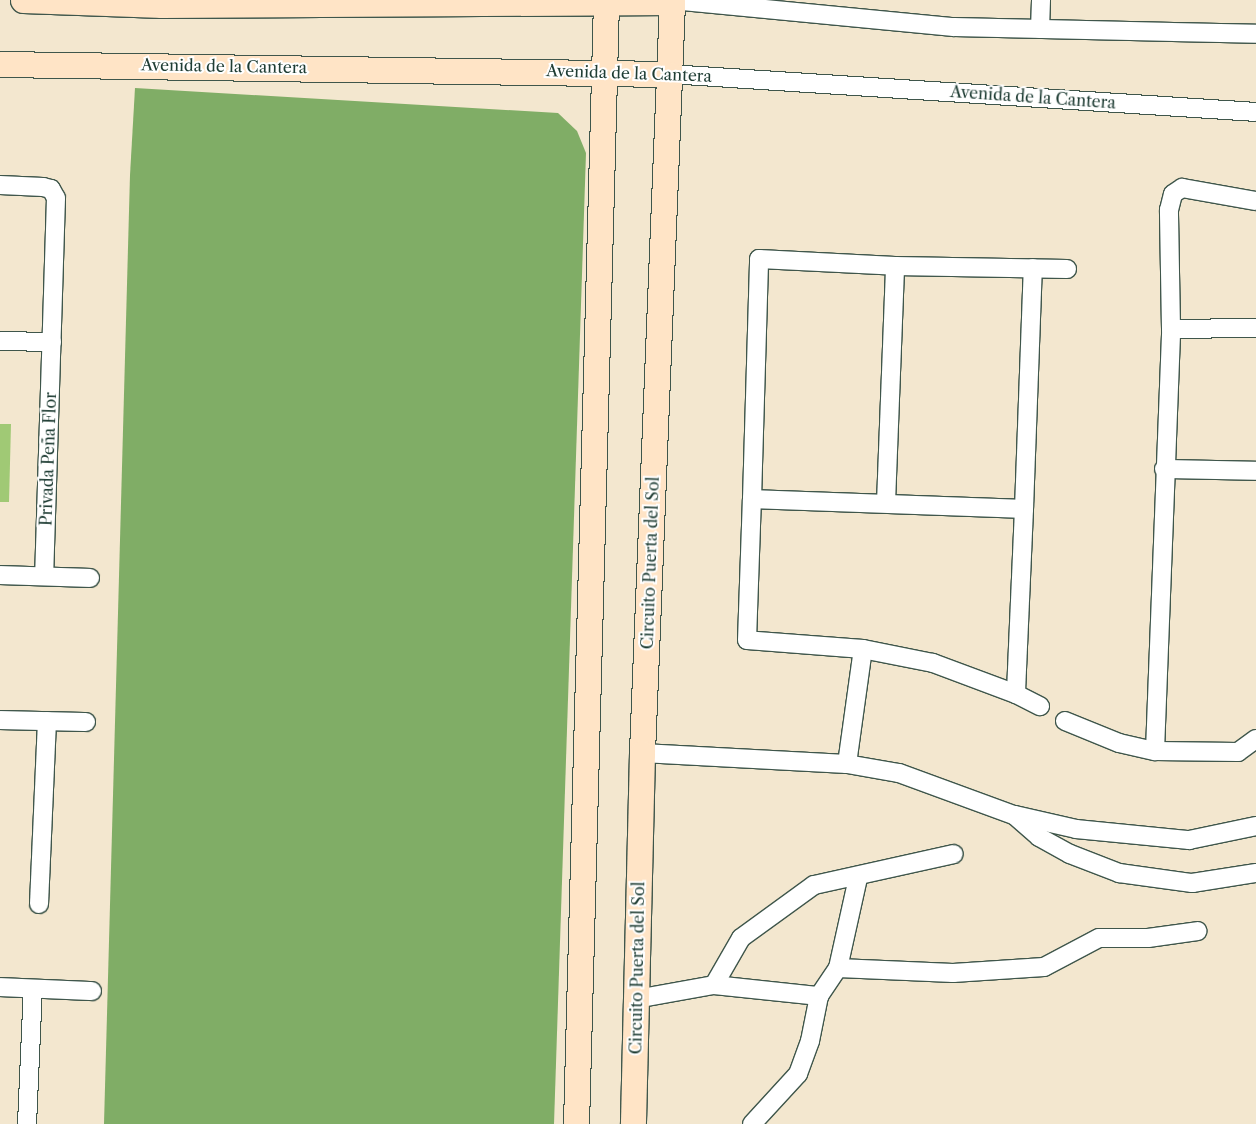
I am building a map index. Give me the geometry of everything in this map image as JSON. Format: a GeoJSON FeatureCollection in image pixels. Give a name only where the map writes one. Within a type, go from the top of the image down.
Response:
{"type":"FeatureCollection","features":[{"type":"Feature","properties":{"kind":"street"},"geometry":{"type":"LineString","coordinates":[[23,0],[606,3],[672,1],[954,26],[1256,34]]}},
{"type":"Feature","properties":{"kind":"street"},"geometry":{"type":"LineString","coordinates":[[1040,29],[1041,0]]}},
{"type":"Feature","properties":{"kind":"street","name":"Circuito Puerta del Sol"},"geometry":{"type":"LineString","coordinates":[[633,1124],[642,753],[672,1]]}},
{"type":"Feature","properties":{"kind":"street"},"geometry":{"type":"LineString","coordinates":[[576,1124],[606,3]]}},
{"type":"Feature","properties":{"kind":"street","name":"Avenida de la Cantera"},"geometry":{"type":"LineString","coordinates":[[0,64],[605,70],[1256,112]]}},
{"type":"Feature","properties":{"kind":"street","name":"Privada Peña Flor"},"geometry":{"type":"LineString","coordinates":[[0,185],[43,187],[51,189],[56,198],[44,576]]}},
{"type":"Feature","properties":{"kind":"street"},"geometry":{"type":"LineString","coordinates":[[1155,751],[1164,469],[1171,329],[1169,210],[1172,194],[1182,188],[1256,201]]}},
{"type":"Feature","properties":{"kind":"street"},"geometry":{"type":"LineString","coordinates":[[1040,706],[1016,694],[933,663],[864,649],[746,640],[759,259],[894,266],[1067,269]]}},
{"type":"Feature","properties":{"kind":"street"},"geometry":{"type":"LineString","coordinates":[[886,503],[894,266]]}},
{"type":"Feature","properties":{"kind":"street"},"geometry":{"type":"LineString","coordinates":[[1016,694],[1032,268]]}},
{"type":"Feature","properties":{"kind":"street"},"geometry":{"type":"LineString","coordinates":[[1171,329],[1256,328]]}},
{"type":"Feature","properties":{"kind":"street"},"geometry":{"type":"LineString","coordinates":[[0,341],[52,342]]}},
{"type":"Feature","properties":{"kind":"street"},"geometry":{"type":"LineString","coordinates":[[1164,469],[1256,471]]}},
{"type":"Feature","properties":{"kind":"street"},"geometry":{"type":"LineString","coordinates":[[752,499],[1024,509]]}},
{"type":"Feature","properties":{"kind":"street"},"geometry":{"type":"LineString","coordinates":[[0,575],[90,578]]}},
{"type":"Feature","properties":{"kind":"street"},"geometry":{"type":"LineString","coordinates":[[847,764],[864,649]]}},
{"type":"Feature","properties":{"kind":"street"},"geometry":{"type":"LineString","coordinates":[[0,720],[86,722]]}},
{"type":"Feature","properties":{"kind":"street"},"geometry":{"type":"LineString","coordinates":[[39,904],[47,721]]}},
{"type":"Feature","properties":{"kind":"street"},"geometry":{"type":"LineString","coordinates":[[1065,721],[1119,743],[1155,751],[1238,752],[1256,739]]}},
{"type":"Feature","properties":{"kind":"street"},"geometry":{"type":"LineString","coordinates":[[642,753],[847,764],[899,773],[1014,814],[1076,829],[1189,840],[1256,826]]}},
{"type":"Feature","properties":{"kind":"street"},"geometry":{"type":"LineString","coordinates":[[1014,814],[1039,837],[1070,854],[1119,873],[1192,882],[1256,873]]}},
{"type":"Feature","properties":{"kind":"street"},"geometry":{"type":"LineString","coordinates":[[714,985],[741,938],[814,885],[858,878],[954,854]]}},
{"type":"Feature","properties":{"kind":"street"},"geometry":{"type":"LineString","coordinates":[[752,1124],[798,1074],[810,1041],[819,996],[838,968],[858,878]]}},
{"type":"Feature","properties":{"kind":"street"},"geometry":{"type":"LineString","coordinates":[[838,968],[953,972],[1044,967],[1099,938],[1148,938],[1198,931]]}},
{"type":"Feature","properties":{"kind":"street"},"geometry":{"type":"LineString","coordinates":[[636,999],[714,985],[819,996]]}},
{"type":"Feature","properties":{"kind":"street"},"geometry":{"type":"LineString","coordinates":[[0,987],[92,991]]}},
{"type":"Feature","properties":{"kind":"street"},"geometry":{"type":"LineString","coordinates":[[27,1124],[33,989]]}},
{"type":"Feature","properties":{"kind":"green space"},"geometry":{"type":"Polygon","coordinates":[[[135,88],[558,113],[577,131],[586,153],[554,1124],[104,1124],[130,175],[135,88]]]}},
{"type":"Feature","properties":{"kind":"green space"},"geometry":{"type":"Polygon","coordinates":[[[0,424],[11,424],[9,502],[0,502],[0,424]]]}}]}
